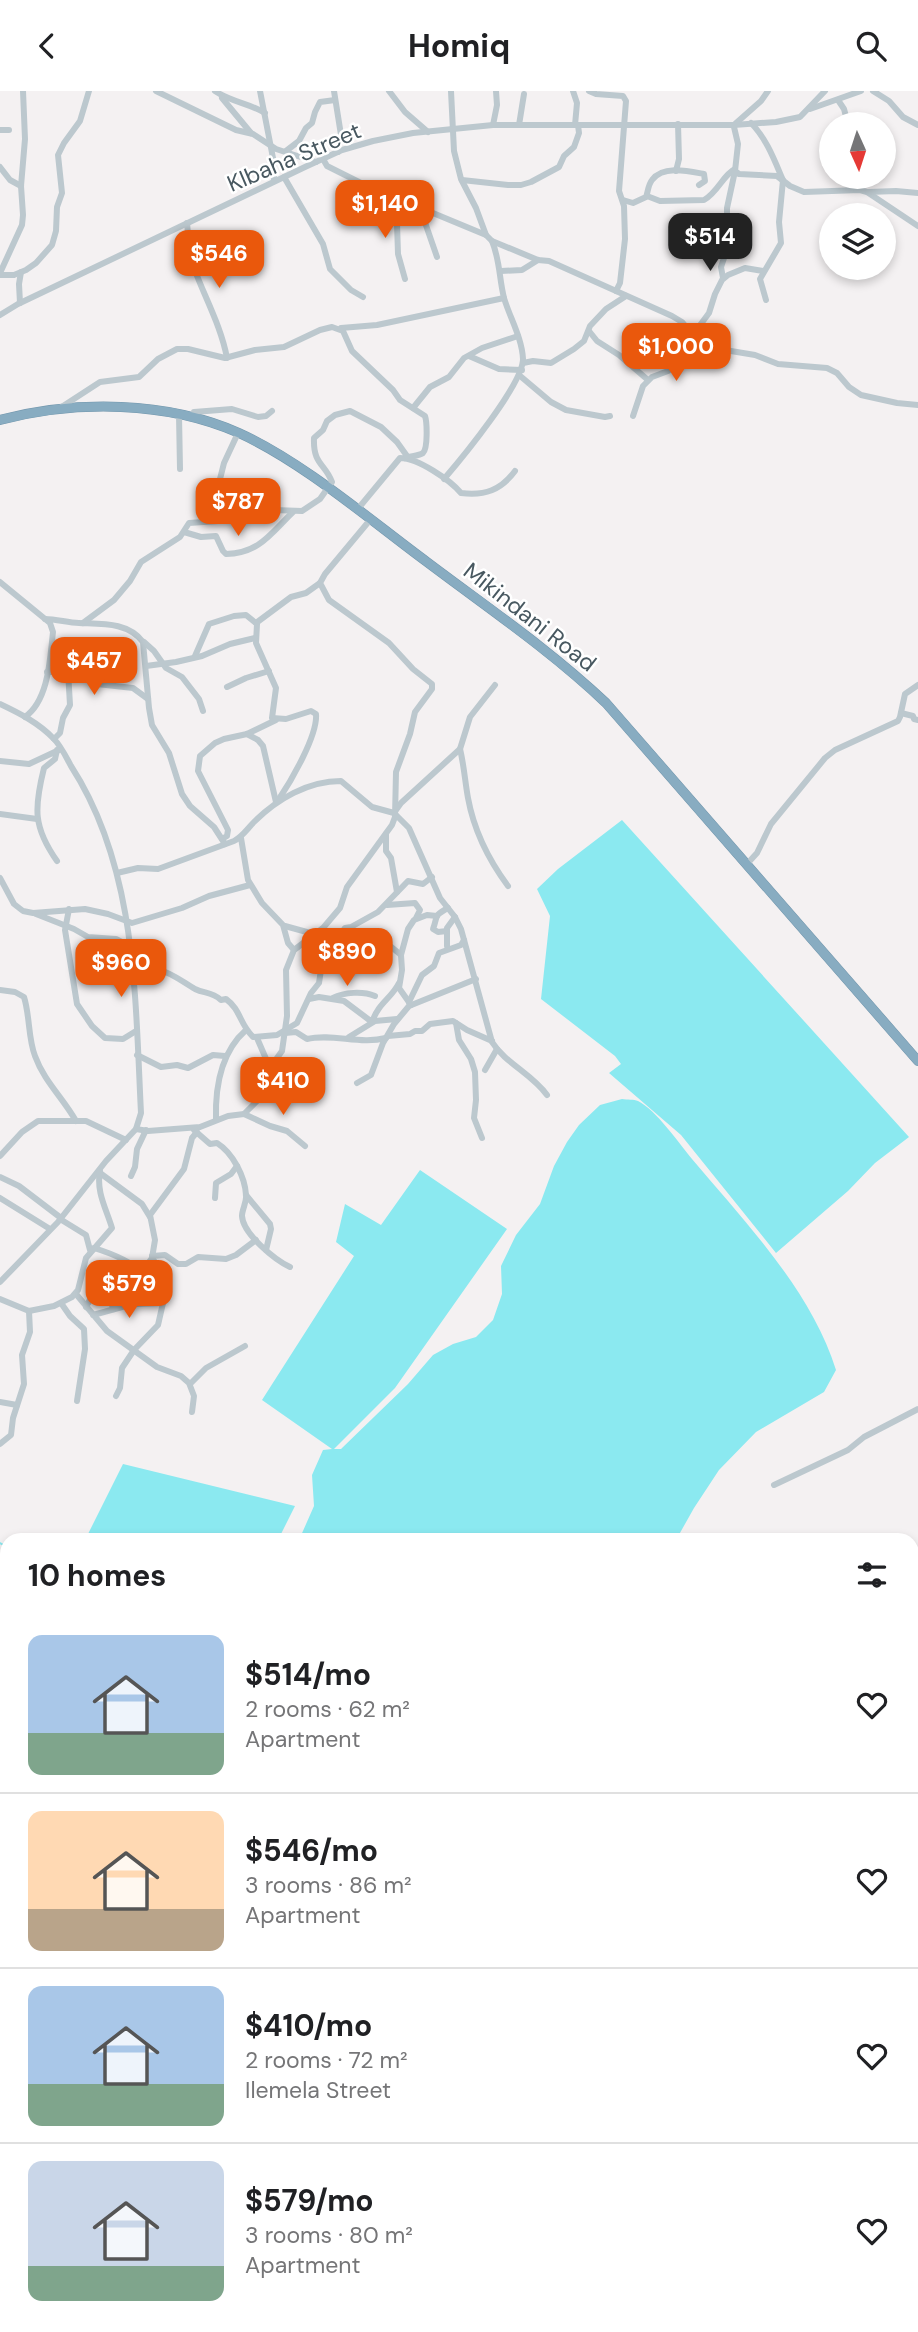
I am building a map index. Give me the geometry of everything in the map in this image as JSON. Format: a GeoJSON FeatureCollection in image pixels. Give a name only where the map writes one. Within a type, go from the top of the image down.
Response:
{"type":"FeatureCollection","features":[{"type":"Feature","properties":{"kind":"highway","name":"Mikindani Road"},"geometry":{"type":"LineString","coordinates":[[0,420],[57,410],[116,407],[179,415],[238,433],[266,447],[329,489],[509,621],[575,674],[620,719],[918,1061]]}},
{"type":"Feature","properties":{"kind":"street"},"geometry":{"type":"LineString","coordinates":[[23,91],[25,139],[21,186],[22,225],[0,274],[21,272],[36,263],[52,245],[56,231],[57,207],[62,193],[58,160],[60,150],[80,121],[89,91]]}},
{"type":"Feature","properties":{"kind":"street"},"geometry":{"type":"LineString","coordinates":[[156,91],[236,130],[253,134]]}},
{"type":"Feature","properties":{"kind":"street"},"geometry":{"type":"LineString","coordinates":[[260,91],[273,158],[274,181]]}},
{"type":"Feature","properties":{"kind":"street"},"geometry":{"type":"LineString","coordinates":[[334,91],[341,135],[338,152]]}},
{"type":"Feature","properties":{"kind":"street"},"geometry":{"type":"LineString","coordinates":[[389,91],[405,113],[428,132]]}},
{"type":"Feature","properties":{"kind":"street"},"geometry":{"type":"LineString","coordinates":[[451,91],[454,151],[462,180],[501,271],[504,298],[518,336],[521,370],[551,403],[566,410],[610,416]]}},
{"type":"Feature","properties":{"kind":"street"},"geometry":{"type":"LineString","coordinates":[[493,125],[497,105],[496,91]]}},
{"type":"Feature","properties":{"kind":"street"},"geometry":{"type":"LineString","coordinates":[[462,180],[521,185],[559,167],[564,156],[574,147],[579,133],[577,103],[573,91]]}},
{"type":"Feature","properties":{"kind":"street"},"geometry":{"type":"LineString","coordinates":[[589,91],[625,98],[619,191],[624,206],[625,239],[620,283],[616,291]]}},
{"type":"Feature","properties":{"kind":"street"},"geometry":{"type":"LineString","coordinates":[[633,416],[639,394],[648,380],[670,370],[684,356],[692,336],[709,313],[723,278],[722,237],[738,149],[734,126],[768,91]]}},
{"type":"Feature","properties":{"kind":"street","name":"KIbaha Street"},"geometry":{"type":"LineString","coordinates":[[0,315],[319,160],[392,137],[493,125],[734,126],[776,122],[799,117],[825,91]]}},
{"type":"Feature","properties":{"kind":"street"},"geometry":{"type":"LineString","coordinates":[[807,110],[861,91]]}},
{"type":"Feature","properties":{"kind":"street"},"geometry":{"type":"LineString","coordinates":[[873,91],[889,101],[903,117],[918,125]]}},
{"type":"Feature","properties":{"kind":"street"},"geometry":{"type":"LineString","coordinates":[[217,92],[253,134],[270,145],[319,160],[386,193],[538,260],[549,261],[678,319],[692,336],[719,350],[755,355],[778,364],[827,368],[837,373],[849,387],[861,395],[897,404],[918,405]]}},
{"type":"Feature","properties":{"kind":"street"},"geometry":{"type":"LineString","coordinates":[[217,92],[265,113]]}},
{"type":"Feature","properties":{"kind":"street"},"geometry":{"type":"LineString","coordinates":[[519,125],[524,94]]}},
{"type":"Feature","properties":{"kind":"street"},"geometry":{"type":"LineString","coordinates":[[286,151],[299,141],[312,123],[320,102],[335,100]]}},
{"type":"Feature","properties":{"kind":"street"},"geometry":{"type":"LineString","coordinates":[[838,100],[845,112]]}},
{"type":"Feature","properties":{"kind":"street"},"geometry":{"type":"LineString","coordinates":[[751,123],[761,135],[783,179],[790,186],[804,192],[851,190],[918,193]]}},
{"type":"Feature","properties":{"kind":"street"},"geometry":{"type":"LineString","coordinates":[[676,171],[680,159],[678,124]]}},
{"type":"Feature","properties":{"kind":"street"},"geometry":{"type":"LineString","coordinates":[[0,131],[9,129]]}},
{"type":"Feature","properties":{"kind":"street"},"geometry":{"type":"LineString","coordinates":[[0,167],[10,180],[21,186]]}},
{"type":"Feature","properties":{"kind":"street"},"geometry":{"type":"LineString","coordinates":[[621,199],[633,203],[647,196],[660,201],[704,200],[723,183],[728,173],[735,170]]}},
{"type":"Feature","properties":{"kind":"street"},"geometry":{"type":"LineString","coordinates":[[735,170],[741,174],[783,179]]}},
{"type":"Feature","properties":{"kind":"street"},"geometry":{"type":"LineString","coordinates":[[647,196],[650,183],[658,174],[666,171],[704,174],[705,181],[699,185]]}},
{"type":"Feature","properties":{"kind":"street"},"geometry":{"type":"LineString","coordinates":[[284,177],[323,244],[330,269],[351,290],[363,297]]}},
{"type":"Feature","properties":{"kind":"street"},"geometry":{"type":"LineString","coordinates":[[766,300],[760,279],[781,243],[779,222],[783,179]]}},
{"type":"Feature","properties":{"kind":"street"},"geometry":{"type":"LineString","coordinates":[[867,192],[918,226]]}},
{"type":"Feature","properties":{"kind":"street"},"geometry":{"type":"LineString","coordinates":[[386,193],[397,223],[398,254],[405,279]]}},
{"type":"Feature","properties":{"kind":"street"},"geometry":{"type":"LineString","coordinates":[[420,208],[437,257]]}},
{"type":"Feature","properties":{"kind":"street"},"geometry":{"type":"LineString","coordinates":[[187,223],[194,267],[210,302],[227,358]]}},
{"type":"Feature","properties":{"kind":"street"},"geometry":{"type":"LineString","coordinates":[[501,271],[522,270],[538,260]]}},
{"type":"Feature","properties":{"kind":"street"},"geometry":{"type":"LineString","coordinates":[[723,278],[745,268],[763,271]]}},
{"type":"Feature","properties":{"kind":"street"},"geometry":{"type":"LineString","coordinates":[[20,303],[21,272]]}},
{"type":"Feature","properties":{"kind":"street"},"geometry":{"type":"LineString","coordinates":[[444,479],[485,427],[521,370],[533,361],[551,363],[574,349],[584,341],[594,322],[606,309],[625,296]]}},
{"type":"Feature","properties":{"kind":"street"},"geometry":{"type":"LineString","coordinates":[[57,410],[100,382],[139,377],[158,359],[177,349],[227,358],[255,350],[284,347],[332,327],[377,325],[504,298]]}},
{"type":"Feature","properties":{"kind":"street"},"geometry":{"type":"LineString","coordinates":[[339,328],[356,355],[400,400],[426,418],[426,446],[421,454],[400,458],[357,510]]}},
{"type":"Feature","properties":{"kind":"street"},"geometry":{"type":"LineString","coordinates":[[589,331],[597,341],[619,355],[648,380]]}},
{"type":"Feature","properties":{"kind":"street"},"geometry":{"type":"LineString","coordinates":[[413,408],[430,387],[449,376],[462,359],[487,346],[518,336]]}},
{"type":"Feature","properties":{"kind":"street"},"geometry":{"type":"LineString","coordinates":[[584,341],[597,341]]}},
{"type":"Feature","properties":{"kind":"street"},"geometry":{"type":"LineString","coordinates":[[469,356],[499,369],[521,370]]}},
{"type":"Feature","properties":{"kind":"street"},"geometry":{"type":"LineString","coordinates":[[194,412],[232,409],[258,417],[266,416],[272,411]]}},
{"type":"Feature","properties":{"kind":"street"},"geometry":{"type":"LineString","coordinates":[[83,623],[114,600],[133,577],[141,562],[180,537],[191,523],[247,519],[274,510],[298,512],[310,508],[329,489],[332,482],[318,463],[314,438],[323,430],[327,421],[340,412],[350,411],[380,428],[397,443],[406,457],[444,479],[461,493],[496,489],[506,483],[515,471]]}},
{"type":"Feature","properties":{"kind":"street"},"geometry":{"type":"LineString","coordinates":[[179,415],[180,469]]}},
{"type":"Feature","properties":{"kind":"street"},"geometry":{"type":"LineString","coordinates":[[218,520],[218,487],[224,463],[238,433]]}},
{"type":"Feature","properties":{"kind":"street"},"geometry":{"type":"LineString","coordinates":[[184,532],[201,537],[216,536],[226,554],[245,552],[263,543],[293,512]]}},
{"type":"Feature","properties":{"kind":"street"},"geometry":{"type":"LineString","coordinates":[[256,623],[291,597],[306,593],[320,583],[370,520]]}},
{"type":"Feature","properties":{"kind":"street"},"geometry":{"type":"LineString","coordinates":[[0,582],[45,619],[53,632],[40,697],[33,710],[25,717]]}},
{"type":"Feature","properties":{"kind":"street"},"geometry":{"type":"LineString","coordinates":[[136,1129],[194,1130],[216,1120],[244,1114],[260,1098],[271,1068],[282,1051],[286,1031],[286,970],[294,950],[327,924],[341,906],[346,887],[393,822],[396,772],[415,712],[432,689],[432,684],[413,669],[389,643],[329,600],[320,583]]}},
{"type":"Feature","properties":{"kind":"street"},"geometry":{"type":"LineString","coordinates":[[195,656],[209,624],[240,614],[246,615],[256,623],[255,638],[276,688],[271,715],[276,720]]}},
{"type":"Feature","properties":{"kind":"street"},"geometry":{"type":"LineString","coordinates":[[45,619],[103,623],[132,631],[154,651],[162,663],[182,677],[199,699],[204,711]]}},
{"type":"Feature","properties":{"kind":"street"},"geometry":{"type":"LineString","coordinates":[[146,666],[202,656],[230,644],[255,638]]}},
{"type":"Feature","properties":{"kind":"street"},"geometry":{"type":"LineString","coordinates":[[144,642],[151,723],[169,753],[181,794],[190,806],[214,827],[224,842]]}},
{"type":"Feature","properties":{"kind":"street"},"geometry":{"type":"LineString","coordinates":[[54,739],[60,733],[70,705],[68,671]]}},
{"type":"Feature","properties":{"kind":"street"},"geometry":{"type":"LineString","coordinates":[[227,687],[246,677],[269,671]]}},
{"type":"Feature","properties":{"kind":"street"},"geometry":{"type":"LineString","coordinates":[[47,672],[75,672],[97,684],[133,688],[148,699]]}},
{"type":"Feature","properties":{"kind":"street"},"geometry":{"type":"LineString","coordinates":[[495,685],[470,717],[460,749],[476,831],[491,862],[508,886]]}},
{"type":"Feature","properties":{"kind":"street"},"geometry":{"type":"LineString","coordinates":[[747,864],[757,853],[771,824],[825,758],[850,742],[898,721],[905,694],[918,685]]}},
{"type":"Feature","properties":{"kind":"street"},"geometry":{"type":"LineString","coordinates":[[0,704],[25,717],[54,739],[84,786],[101,823],[117,873],[131,947],[140,1119],[136,1129],[60,1219],[0,1282]]}},
{"type":"Feature","properties":{"kind":"street"},"geometry":{"type":"LineString","coordinates":[[117,873],[138,868],[158,869],[224,842],[241,838],[277,802],[299,766],[317,718],[314,712],[276,720],[247,734],[224,739],[200,756],[198,771],[201,781],[228,830],[224,842]]}},
{"type":"Feature","properties":{"kind":"street"},"geometry":{"type":"LineString","coordinates":[[901,713],[918,720]]}},
{"type":"Feature","properties":{"kind":"street"},"geometry":{"type":"LineString","coordinates":[[247,734],[258,740],[263,747],[277,802]]}},
{"type":"Feature","properties":{"kind":"street"},"geometry":{"type":"LineString","coordinates":[[394,812],[460,749]]}},
{"type":"Feature","properties":{"kind":"street"},"geometry":{"type":"LineString","coordinates":[[0,761],[29,764],[59,750]]}},
{"type":"Feature","properties":{"kind":"street"},"geometry":{"type":"LineString","coordinates":[[57,861],[48,849],[37,819],[44,768],[55,759],[59,750]]}},
{"type":"Feature","properties":{"kind":"street"},"geometry":{"type":"LineString","coordinates":[[277,802],[322,782],[341,781],[372,807],[394,812],[409,828],[440,898],[455,917],[464,939],[492,1041],[497,1049],[532,1078],[547,1095]]}},
{"type":"Feature","properties":{"kind":"street"},"geometry":{"type":"LineString","coordinates":[[0,814],[37,819]]}},
{"type":"Feature","properties":{"kind":"street"},"geometry":{"type":"LineString","coordinates":[[386,834],[386,851],[391,859],[397,892]]}},
{"type":"Feature","properties":{"kind":"street"},"geometry":{"type":"LineString","coordinates":[[241,838],[250,885],[268,910],[283,925],[314,934]]}},
{"type":"Feature","properties":{"kind":"street"},"geometry":{"type":"LineString","coordinates":[[257,1038],[275,1036],[297,1023],[319,983],[322,963],[345,927],[351,927],[374,914],[408,881],[422,884],[432,877]]}},
{"type":"Feature","properties":{"kind":"street"},"geometry":{"type":"LineString","coordinates":[[0,878],[16,907],[23,911],[92,938],[116,939],[131,947]]}},
{"type":"Feature","properties":{"kind":"street"},"geometry":{"type":"LineString","coordinates":[[33,913],[69,909],[97,912],[132,923],[250,885]]}},
{"type":"Feature","properties":{"kind":"street"},"geometry":{"type":"LineString","coordinates":[[385,905],[415,903],[420,910],[408,929],[401,954],[400,990],[410,1003]]}},
{"type":"Feature","properties":{"kind":"street"},"geometry":{"type":"LineString","coordinates":[[447,930],[433,930],[434,920],[448,908]]}},
{"type":"Feature","properties":{"kind":"street"},"geometry":{"type":"LineString","coordinates":[[69,909],[66,927],[75,998],[79,1008],[105,1038],[123,1039],[136,1031]]}},
{"type":"Feature","properties":{"kind":"street"},"geometry":{"type":"LineString","coordinates":[[416,918],[437,916]]}},
{"type":"Feature","properties":{"kind":"street"},"geometry":{"type":"LineString","coordinates":[[447,946],[447,930],[455,917]]}},
{"type":"Feature","properties":{"kind":"street"},"geometry":{"type":"LineString","coordinates":[[327,924],[341,932]]}},
{"type":"Feature","properties":{"kind":"street"},"geometry":{"type":"LineString","coordinates":[[283,925],[288,943],[294,950]]}},
{"type":"Feature","properties":{"kind":"street"},"geometry":{"type":"LineString","coordinates":[[364,933],[383,940],[401,954]]}},
{"type":"Feature","properties":{"kind":"street"},"geometry":{"type":"LineString","coordinates":[[357,1083],[371,1076],[382,1044],[410,1003],[422,975],[434,966],[439,953],[461,945],[464,939]]}},
{"type":"Feature","properties":{"kind":"street"},"geometry":{"type":"LineString","coordinates":[[134,979],[145,970],[163,971],[176,975],[197,990],[213,993],[221,1000],[226,999],[235,1006],[246,1030],[257,1038],[271,1068]]}},
{"type":"Feature","properties":{"kind":"street"},"geometry":{"type":"LineString","coordinates":[[410,1003],[476,979]]}},
{"type":"Feature","properties":{"kind":"street"},"geometry":{"type":"LineString","coordinates":[[372,1022],[377,1009],[400,983]]}},
{"type":"Feature","properties":{"kind":"street"},"geometry":{"type":"LineString","coordinates":[[0,990],[15,992],[24,997],[35,1056],[51,1087],[76,1121]]}},
{"type":"Feature","properties":{"kind":"street"},"geometry":{"type":"LineString","coordinates":[[333,998],[345,994],[368,993],[374,996]]}},
{"type":"Feature","properties":{"kind":"street"},"geometry":{"type":"LineString","coordinates":[[309,999],[333,998],[346,1003],[372,1022]]}},
{"type":"Feature","properties":{"kind":"street"},"geometry":{"type":"LineString","coordinates":[[349,1037],[372,1022],[398,1019]]}},
{"type":"Feature","properties":{"kind":"street"},"geometry":{"type":"LineString","coordinates":[[286,1031],[296,1032],[307,1039],[321,1035],[380,1040],[420,1031],[431,1023],[453,1021],[467,1031],[492,1041]]}},
{"type":"Feature","properties":{"kind":"street"},"geometry":{"type":"LineString","coordinates":[[456,1023],[459,1041],[471,1059],[475,1072],[474,1118],[482,1138]]}},
{"type":"Feature","properties":{"kind":"street"},"geometry":{"type":"LineString","coordinates":[[216,1120],[225,1056],[231,1045],[246,1030]]}},
{"type":"Feature","properties":{"kind":"street"},"geometry":{"type":"LineString","coordinates":[[485,1070],[497,1049]]}},
{"type":"Feature","properties":{"kind":"street"},"geometry":{"type":"LineString","coordinates":[[137,1055],[161,1067],[177,1065],[188,1068],[213,1055],[225,1056]]}},
{"type":"Feature","properties":{"kind":"street"},"geometry":{"type":"LineString","coordinates":[[244,1114],[287,1131],[305,1146]]}},
{"type":"Feature","properties":{"kind":"street"},"geometry":{"type":"LineString","coordinates":[[140,1119],[150,1130]]}},
{"type":"Feature","properties":{"kind":"street"},"geometry":{"type":"LineString","coordinates":[[0,1156],[34,1122],[76,1121],[96,1125],[126,1140]]}},
{"type":"Feature","properties":{"kind":"street"},"geometry":{"type":"LineString","coordinates":[[131,1176],[137,1149],[150,1130]]}},
{"type":"Feature","properties":{"kind":"street"},"geometry":{"type":"LineString","coordinates":[[194,1130],[210,1143],[217,1143],[226,1150],[237,1166],[246,1195],[270,1224],[266,1250]]}},
{"type":"Feature","properties":{"kind":"street"},"geometry":{"type":"LineString","coordinates":[[150,1217],[184,1169],[194,1130]]}},
{"type":"Feature","properties":{"kind":"street"},"geometry":{"type":"LineString","coordinates":[[215,1198],[216,1183],[231,1174],[237,1166]]}},
{"type":"Feature","properties":{"kind":"street"},"geometry":{"type":"LineString","coordinates":[[100,1171],[142,1204],[150,1217],[155,1240],[152,1257],[142,1272],[140,1284]]}},
{"type":"Feature","properties":{"kind":"street"},"geometry":{"type":"LineString","coordinates":[[0,1299],[29,1311],[61,1303],[76,1294],[84,1263],[112,1228],[100,1195],[100,1171]]}},
{"type":"Feature","properties":{"kind":"street"},"geometry":{"type":"LineString","coordinates":[[0,1177],[19,1187],[60,1219],[86,1235],[92,1250]]}},
{"type":"Feature","properties":{"kind":"street"},"geometry":{"type":"LineString","coordinates":[[246,1195],[242,1217],[248,1232],[275,1259],[290,1267]]}},
{"type":"Feature","properties":{"kind":"street"},"geometry":{"type":"LineString","coordinates":[[0,1198],[50,1229]]}},
{"type":"Feature","properties":{"kind":"street"},"geometry":{"type":"LineString","coordinates":[[104,1238],[111,1254]]}},
{"type":"Feature","properties":{"kind":"street"},"geometry":{"type":"LineString","coordinates":[[152,1257],[165,1255],[177,1264],[198,1257],[226,1259],[256,1240]]}},
{"type":"Feature","properties":{"kind":"street"},"geometry":{"type":"LineString","coordinates":[[92,1250],[111,1254],[142,1272]]}},
{"type":"Feature","properties":{"kind":"street"},"geometry":{"type":"LineString","coordinates":[[116,1396],[121,1371],[134,1350],[158,1325],[165,1289],[160,1271],[152,1257]]}},
{"type":"Feature","properties":{"kind":"street"},"geometry":{"type":"LineString","coordinates":[[86,1307],[92,1296],[108,1283],[108,1300],[114,1309]]}},
{"type":"Feature","properties":{"kind":"street"},"geometry":{"type":"LineString","coordinates":[[76,1294],[107,1331],[160,1369],[181,1376],[190,1384],[194,1396],[192,1412]]}},
{"type":"Feature","properties":{"kind":"street"},"geometry":{"type":"LineString","coordinates":[[61,1303],[84,1329],[85,1349],[77,1401]]}},
{"type":"Feature","properties":{"kind":"street"},"geometry":{"type":"LineString","coordinates":[[93,1315],[134,1304],[163,1303]]}},
{"type":"Feature","properties":{"kind":"street"},"geometry":{"type":"LineString","coordinates":[[0,1444],[11,1435],[13,1418],[24,1384],[22,1352],[30,1332],[29,1311]]}},
{"type":"Feature","properties":{"kind":"street"},"geometry":{"type":"LineString","coordinates":[[190,1384],[206,1368],[245,1346]]}},
{"type":"Feature","properties":{"kind":"street"},"geometry":{"type":"LineString","coordinates":[[0,1402],[17,1405]]}},
{"type":"Feature","properties":{"kind":"street"},"geometry":{"type":"LineString","coordinates":[[774,1485],[848,1450],[864,1437],[918,1409]]}},
{"type":"Feature","properties":{"kind":"water"},"geometry":{"type":"Polygon","coordinates":[[[622,820],[909,1137],[875,1163],[848,1191],[776,1253],[681,1135],[609,1073],[621,1064],[615,1056],[541,999],[550,916],[537,889],[558,869],[622,820]]]}},
{"type":"Feature","properties":{"kind":"water"},"geometry":{"type":"Polygon","coordinates":[[[622,1099],[635,1100],[645,1105],[660,1119],[754,1232],[793,1285],[825,1341],[836,1370],[824,1392],[756,1432],[719,1470],[680,1533],[302,1533],[314,1506],[312,1475],[323,1450],[332,1449],[262,1400],[354,1256],[336,1242],[345,1204],[381,1225],[420,1170],[507,1229],[395,1388],[334,1449],[341,1449],[408,1384],[433,1355],[453,1344],[476,1337],[493,1320],[502,1294],[501,1266],[516,1235],[540,1204],[554,1166],[567,1142],[579,1125],[600,1105],[622,1099]]]}},
{"type":"Feature","properties":{"kind":"water"},"geometry":{"type":"Polygon","coordinates":[[[123,1464],[295,1506],[282,1533],[88,1533],[123,1464]]]}}]}
